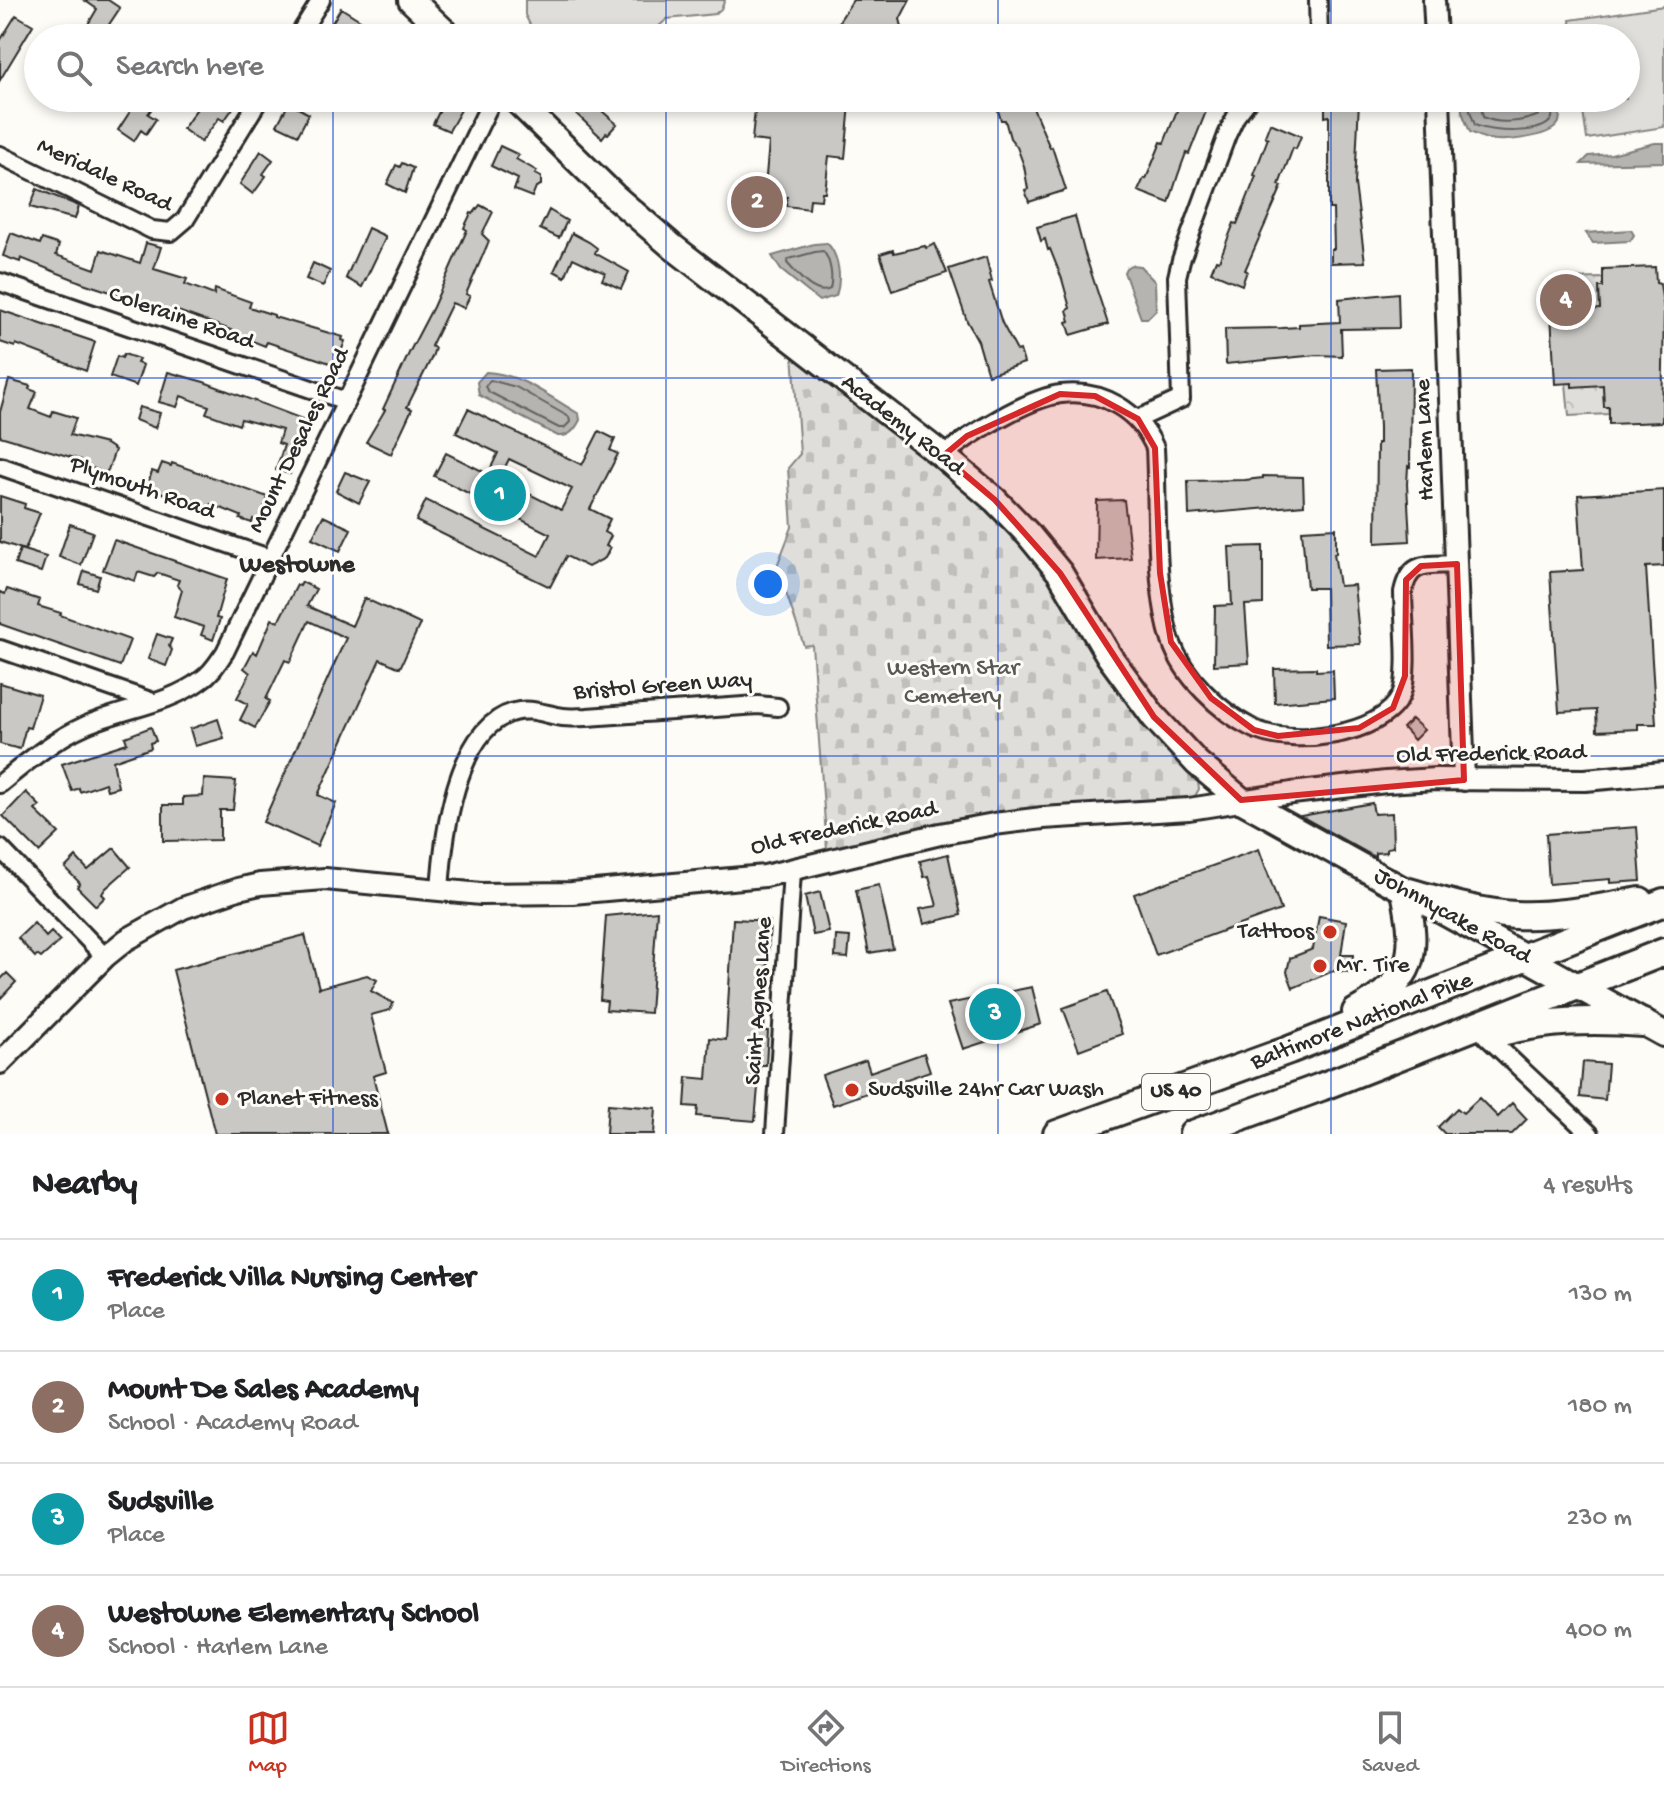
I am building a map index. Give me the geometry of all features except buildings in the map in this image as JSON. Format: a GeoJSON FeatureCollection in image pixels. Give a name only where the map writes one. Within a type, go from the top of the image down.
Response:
{"type":"FeatureCollection","features":[{"type":"Feature","properties":{"kind":"main road"},"geometry":{"type":"LineString","coordinates":[[411,0],[436,24]]}},
{"type":"Feature","properties":{"kind":"main road","name":"Academy Road"},"geometry":{"type":"LineString","coordinates":[[528,112],[614,196],[673,247],[943,456],[995,500],[1060,573],[1109,656],[1147,708],[1197,763],[1241,800]]}},
{"type":"Feature","properties":{"kind":"main road","name":"Johnnycake Road"},"geometry":{"type":"LineString","coordinates":[[1241,800],[1654,1029]]}},
{"type":"Feature","properties":{"kind":"main road"},"geometry":{"type":"LineString","coordinates":[[1295,1048],[1371,1004],[1401,979],[1407,967],[1412,937],[1405,891],[1479,910],[1513,915],[1568,913],[1664,899]]}},
{"type":"Feature","properties":{"kind":"main road","name":"Baltimore National Pike"},"geometry":{"type":"LineString","coordinates":[[1057,1134],[1295,1048],[1527,958],[1664,899]]}},
{"type":"Feature","properties":{"kind":"main road","name":"Baltimore National Pike"},"geometry":{"type":"LineString","coordinates":[[1193,1134],[1664,952]]}},
{"type":"Feature","properties":{"kind":"main road"},"geometry":{"type":"LineString","coordinates":[[1321,1087],[1525,1025],[1577,1019],[1654,1029]]}},
{"type":"Feature","properties":{"kind":"street"},"geometry":{"type":"LineString","coordinates":[[306,24],[321,0]]}},
{"type":"Feature","properties":{"kind":"street"},"geometry":{"type":"LineString","coordinates":[[1318,0],[1319,24]]}},
{"type":"Feature","properties":{"kind":"street"},"geometry":{"type":"LineString","coordinates":[[1434,0],[1435,24]]}},
{"type":"Feature","properties":{"kind":"street","name":"Meridale Road"},"geometry":{"type":"LineString","coordinates":[[0,155],[152,230],[171,232],[185,220],[251,112]]}},
{"type":"Feature","properties":{"kind":"street","name":"Mount Desales Road"},"geometry":{"type":"LineString","coordinates":[[0,784],[38,753],[84,725],[153,702],[201,681],[212,670],[225,652],[486,112]]}},
{"type":"Feature","properties":{"kind":"street"},"geometry":{"type":"LineString","coordinates":[[1138,419],[1181,399],[1177,295],[1181,260],[1227,135],[1239,112]]}},
{"type":"Feature","properties":{"kind":"street","name":"Harlem Lane"},"geometry":{"type":"LineString","coordinates":[[1440,112],[1464,780]]}},
{"type":"Feature","properties":{"kind":"street","name":"Coleraine Road"},"geometry":{"type":"LineString","coordinates":[[0,282],[346,401]]}},
{"type":"Feature","properties":{"kind":"street"},"geometry":{"type":"LineString","coordinates":[[943,456],[984,426],[1060,394],[1095,396],[1113,402],[1138,419],[1155,448],[1160,573],[1171,642],[1187,671],[1211,698],[1254,730],[1278,736],[1337,734],[1379,719],[1393,708],[1403,685],[1403,592],[1406,580],[1411,571],[1421,566],[1457,564]]}},
{"type":"Feature","properties":{"kind":"street","name":"Plymouth Road"},"geometry":{"type":"LineString","coordinates":[[0,466],[269,558]]}},
{"type":"Feature","properties":{"kind":"street"},"geometry":{"type":"LineString","coordinates":[[0,649],[153,702]]}},
{"type":"Feature","properties":{"kind":"street","name":"Bristol Green Way"},"geometry":{"type":"LineString","coordinates":[[440,891],[445,842],[465,764],[473,745],[504,715],[528,710],[574,717],[758,705],[778,707]]}},
{"type":"Feature","properties":{"kind":"street","name":"Old Frederick Road"},"geometry":{"type":"LineString","coordinates":[[0,1063],[105,957],[160,919],[249,886],[325,879],[481,894],[572,893],[765,876],[994,824],[1189,809],[1386,782],[1585,780],[1664,773]]}},
{"type":"Feature","properties":{"kind":"street"},"geometry":{"type":"LineString","coordinates":[[0,848],[105,957]]}},
{"type":"Feature","properties":{"kind":"street","name":"Saint Agnes Lane"},"geometry":{"type":"LineString","coordinates":[[775,1134],[792,871]]}},
{"type":"Feature","properties":{"kind":"street"},"geometry":{"type":"LineString","coordinates":[[1486,1036],[1590,1134]]}},
{"type":"Feature","properties":{"kind":"highlighted area"},"geometry":{"type":"Polygon","coordinates":[[[1060,394],[1095,396],[1138,419],[1155,448],[1160,573],[1171,642],[1211,698],[1254,730],[1278,736],[1359,728],[1393,708],[1405,676],[1406,580],[1421,566],[1457,564],[1464,780],[1241,800],[1154,717],[1060,573],[995,500],[943,456],[967,436],[1060,394]]]}},
{"type":"Feature","properties":{"kind":"green space"},"geometry":{"type":"Polygon","coordinates":[[[525,0],[725,0],[715,14],[667,19],[661,24],[530,24],[525,15],[525,0]]]}},
{"type":"Feature","properties":{"kind":"green space"},"geometry":{"type":"Polygon","coordinates":[[[1664,6],[1664,127],[1587,139],[1583,112],[1640,112],[1640,24],[1570,24],[1570,20],[1664,6]]]}},
{"type":"Feature","properties":{"kind":"green space"},"geometry":{"type":"Polygon","coordinates":[[[1603,278],[1604,287],[1599,287],[1600,306],[1605,319],[1570,310],[1569,314],[1564,314],[1561,279],[1603,278]]]}},
{"type":"Feature","properties":{"kind":"green space","name":"Western Star Cemetery"},"geometry":{"type":"Polygon","coordinates":[[[793,353],[987,509],[1020,541],[1046,573],[1112,681],[1136,714],[1198,782],[1199,789],[1195,796],[891,838],[827,850],[812,645],[804,646],[777,566],[792,527],[788,468],[800,454],[793,353]]]}},
{"type":"Feature","properties":{"kind":"green space"},"geometry":{"type":"Polygon","coordinates":[[[1607,374],[1603,387],[1604,406],[1608,407],[1609,414],[1569,416],[1566,383],[1572,383],[1572,387],[1607,374]]]}},
{"type":"Feature","properties":{"kind":"water"},"geometry":{"type":"Polygon","coordinates":[[[1462,112],[1560,112],[1558,124],[1536,136],[1504,140],[1470,132],[1462,112]]]}},
{"type":"Feature","properties":{"kind":"water"},"geometry":{"type":"Polygon","coordinates":[[[1664,143],[1664,162],[1581,164],[1589,156],[1664,143]]]}},
{"type":"Feature","properties":{"kind":"water"},"geometry":{"type":"Polygon","coordinates":[[[1631,230],[1634,235],[1630,241],[1593,243],[1586,233],[1631,230]]]}},
{"type":"Feature","properties":{"kind":"water"},"geometry":{"type":"Polygon","coordinates":[[[827,243],[837,261],[839,282],[836,296],[819,301],[781,270],[772,256],[827,243]]]}},
{"type":"Feature","properties":{"kind":"water"},"geometry":{"type":"Polygon","coordinates":[[[1131,265],[1140,266],[1155,282],[1156,310],[1148,318],[1141,318],[1124,272],[1131,265]]]}},
{"type":"Feature","properties":{"kind":"water"},"geometry":{"type":"Polygon","coordinates":[[[486,372],[499,373],[535,387],[579,414],[580,420],[571,432],[558,436],[479,395],[477,382],[486,372]]]}},
{"type":"Feature","properties":{"kind":"place","name":"Mount De Sales Academy"},"geometry":{"type":"Point","coordinates":[757,202]}},
{"type":"Feature","properties":{"kind":"place","name":"Westowne Elementary School"},"geometry":{"type":"Point","coordinates":[1566,300]}},
{"type":"Feature","properties":{"kind":"place","name":"Frederick Villa Nursing Center"},"geometry":{"type":"Point","coordinates":[500,495]}},
{"type":"Feature","properties":{"kind":"place","name":"Tattoos"},"geometry":{"type":"Point","coordinates":[1330,932]}},
{"type":"Feature","properties":{"kind":"place","name":"Mr. Tire"},"geometry":{"type":"Point","coordinates":[1320,966]}},
{"type":"Feature","properties":{"kind":"place","name":"Sudsville"},"geometry":{"type":"Point","coordinates":[995,1014]}},
{"type":"Feature","properties":{"kind":"place","name":"Sudsville 24hr Car Wash"},"geometry":{"type":"Point","coordinates":[852,1090]}},
{"type":"Feature","properties":{"kind":"place","name":"Planet Fitness"},"geometry":{"type":"Point","coordinates":[222,1099]}},
{"type":"Feature","properties":{"kind":"district","name":"Westowne"},"geometry":{"type":"Point","coordinates":[297,566]}}]}
